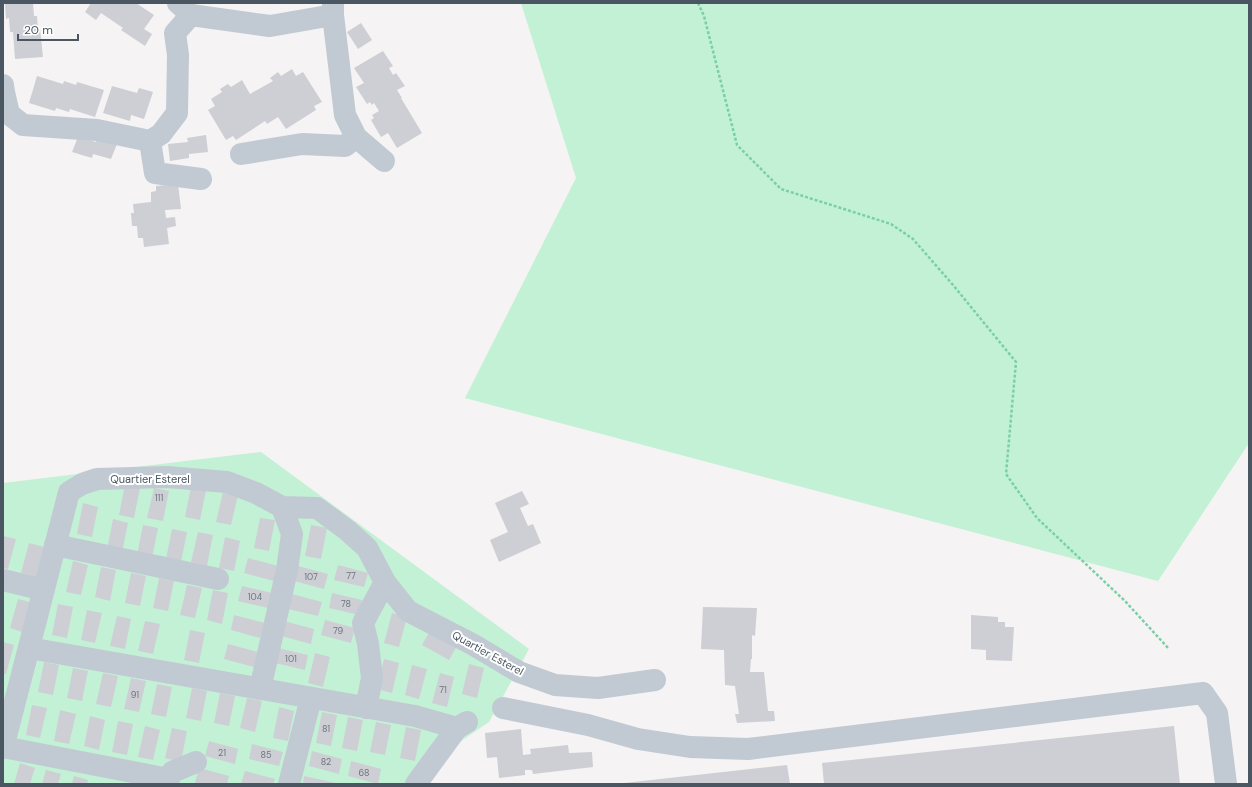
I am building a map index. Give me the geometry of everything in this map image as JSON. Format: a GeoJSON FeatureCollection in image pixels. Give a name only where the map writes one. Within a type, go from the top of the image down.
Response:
{"type":"FeatureCollection","features":[{"type":"Feature","properties":{"kind":"street"},"geometry":{"type":"LineString","coordinates":[[3,85],[9,114],[23,125],[96,130],[150,141],[161,134],[177,113],[178,55],[175,33],[185,9],[270,26],[333,9],[345,115],[356,137],[384,161]]}},
{"type":"Feature","properties":{"kind":"street"},"geometry":{"type":"LineString","coordinates":[[242,154],[302,144],[344,146],[356,137]]}},
{"type":"Feature","properties":{"kind":"street"},"geometry":{"type":"LineString","coordinates":[[150,141],[155,173],[201,179]]}},
{"type":"Feature","properties":{"kind":"street","name":"Quartier Esterel"},"geometry":{"type":"LineString","coordinates":[[196,762],[172,772],[168,782],[3,747],[10,689],[29,648],[69,492],[82,484],[97,479],[167,477],[219,481],[226,482],[256,493],[282,507],[317,508],[347,530],[367,548],[385,582],[408,611],[472,644],[519,672],[555,685],[598,688],[654,680]]}},
{"type":"Feature","properties":{"kind":"street"},"geometry":{"type":"LineString","coordinates":[[260,689],[287,570],[292,534],[282,507]]}},
{"type":"Feature","properties":{"kind":"street"},"geometry":{"type":"LineString","coordinates":[[55,545],[218,579]]}},
{"type":"Feature","properties":{"kind":"street"},"geometry":{"type":"LineString","coordinates":[[3,580],[44,590]]}},
{"type":"Feature","properties":{"kind":"street"},"geometry":{"type":"LineString","coordinates":[[366,708],[372,678],[368,644],[363,624],[385,582]]}},
{"type":"Feature","properties":{"kind":"street"},"geometry":{"type":"LineString","coordinates":[[29,648],[462,725],[416,784]]}},
{"type":"Feature","properties":{"kind":"street"},"geometry":{"type":"LineString","coordinates":[[504,708],[588,725],[638,739],[690,747],[748,749],[1203,693],[1217,713],[1226,784]]}},
{"type":"Feature","properties":{"kind":"street"},"geometry":{"type":"LineString","coordinates":[[289,784],[311,698]]}},
{"type":"Feature","properties":{"kind":"path"},"geometry":{"type":"LineString","coordinates":[[698,3],[704,16],[737,145],[781,189],[891,224],[913,239],[953,285],[1016,362],[1006,474],[1037,518],[1125,601],[1169,649]]}},
{"type":"Feature","properties":{"kind":"green space"},"geometry":{"type":"Polygon","coordinates":[[[521,3],[1249,3],[1249,443],[1158,581],[465,398],[576,178],[521,3]]]}},
{"type":"Feature","properties":{"kind":"green space"},"geometry":{"type":"Polygon","coordinates":[[[261,452],[529,649],[489,722],[408,777],[408,784],[3,784],[3,483],[261,452]]]}},
{"type":"Feature","properties":{"kind":"building"},"geometry":{"type":"Polygon","coordinates":[[[5,3],[33,3],[34,16],[37,16],[38,30],[40,29],[43,57],[15,59],[13,32],[10,32],[9,18],[6,19],[5,3]]]}},
{"type":"Feature","properties":{"kind":"building"},"geometry":{"type":"Polygon","coordinates":[[[91,3],[136,3],[154,15],[144,29],[152,34],[145,46],[121,30],[123,28],[101,13],[96,20],[85,12],[91,3]]]}},
{"type":"Feature","properties":{"kind":"building"},"geometry":{"type":"Polygon","coordinates":[[[361,23],[372,40],[358,49],[347,32],[361,23]]]}},
{"type":"Feature","properties":{"kind":"building"},"geometry":{"type":"Polygon","coordinates":[[[383,51],[393,66],[389,68],[393,75],[396,73],[405,86],[397,90],[422,133],[397,148],[388,133],[381,137],[371,120],[374,118],[372,115],[379,111],[374,103],[372,105],[370,102],[367,104],[356,87],[364,83],[354,68],[383,51]]]}},
{"type":"Feature","properties":{"kind":"building"},"geometry":{"type":"Polygon","coordinates":[[[292,69],[296,76],[303,72],[322,102],[314,106],[316,110],[286,129],[278,117],[267,124],[265,121],[236,140],[233,136],[226,140],[208,110],[215,106],[211,99],[222,92],[220,89],[228,84],[231,87],[242,80],[250,94],[273,81],[270,78],[278,72],[281,76],[292,69]]]}},
{"type":"Feature","properties":{"kind":"building"},"geometry":{"type":"Polygon","coordinates":[[[37,76],[63,84],[64,81],[76,85],[77,82],[104,90],[95,117],[70,109],[69,112],[56,108],[55,111],[29,103],[37,76]]]}},
{"type":"Feature","properties":{"kind":"building"},"geometry":{"type":"Polygon","coordinates":[[[112,86],[137,93],[139,88],[153,92],[144,119],[131,115],[130,121],[103,113],[112,86]]]}},
{"type":"Feature","properties":{"kind":"building"},"geometry":{"type":"Polygon","coordinates":[[[206,135],[208,152],[189,154],[189,158],[170,161],[168,144],[188,142],[187,138],[206,135]]]}},
{"type":"Feature","properties":{"kind":"building"},"geometry":{"type":"Polygon","coordinates":[[[78,137],[96,142],[97,138],[117,144],[111,159],[93,154],[92,158],[72,152],[78,137]]]}},
{"type":"Feature","properties":{"kind":"building"},"geometry":{"type":"Polygon","coordinates":[[[178,184],[181,209],[165,210],[166,218],[175,217],[176,226],[167,228],[169,244],[144,247],[143,238],[138,238],[137,226],[132,226],[131,213],[134,213],[133,204],[151,202],[151,192],[156,191],[156,186],[178,184]]]}},
{"type":"Feature","properties":{"kind":"building"},"geometry":{"type":"Polygon","coordinates":[[[125,484],[140,488],[134,518],[119,515],[125,484]]]}},
{"type":"Feature","properties":{"kind":"building"},"geometry":{"type":"Polygon","coordinates":[[[191,487],[206,490],[200,520],[185,517],[191,487]]]}},
{"type":"Feature","properties":{"kind":"building"},"geometry":{"type":"Polygon","coordinates":[[[154,488],[169,491],[163,521],[147,518],[154,488]]]}},
{"type":"Feature","properties":{"kind":"building"},"geometry":{"type":"Polygon","coordinates":[[[522,491],[529,504],[520,508],[528,526],[533,524],[541,543],[499,562],[490,540],[508,532],[495,503],[522,491]]]}},
{"type":"Feature","properties":{"kind":"building"},"geometry":{"type":"Polygon","coordinates":[[[223,492],[238,495],[231,525],[216,522],[223,492]]]}},
{"type":"Feature","properties":{"kind":"building"},"geometry":{"type":"Polygon","coordinates":[[[83,503],[98,507],[92,537],[77,534],[83,503]]]}},
{"type":"Feature","properties":{"kind":"building"},"geometry":{"type":"Polygon","coordinates":[[[260,518],[275,520],[269,551],[254,548],[260,518]]]}},
{"type":"Feature","properties":{"kind":"building"},"geometry":{"type":"Polygon","coordinates":[[[113,519],[128,523],[122,553],[107,550],[113,519]]]}},
{"type":"Feature","properties":{"kind":"building"},"geometry":{"type":"Polygon","coordinates":[[[143,525],[158,528],[152,558],[137,555],[143,525]]]}},
{"type":"Feature","properties":{"kind":"building"},"geometry":{"type":"Polygon","coordinates":[[[311,525],[327,528],[321,559],[305,556],[311,525]]]}},
{"type":"Feature","properties":{"kind":"building"},"geometry":{"type":"Polygon","coordinates":[[[172,529],[187,532],[181,562],[166,559],[172,529]]]}},
{"type":"Feature","properties":{"kind":"building"},"geometry":{"type":"Polygon","coordinates":[[[198,532],[213,535],[207,566],[191,562],[198,532]]]}},
{"type":"Feature","properties":{"kind":"building"},"geometry":{"type":"Polygon","coordinates":[[[3,536],[16,539],[8,569],[3,568],[3,536]]]}},
{"type":"Feature","properties":{"kind":"building"},"geometry":{"type":"Polygon","coordinates":[[[225,537],[240,541],[234,571],[219,568],[225,537]]]}},
{"type":"Feature","properties":{"kind":"building"},"geometry":{"type":"Polygon","coordinates":[[[29,543],[44,547],[36,577],[21,573],[29,543]]]}},
{"type":"Feature","properties":{"kind":"building"},"geometry":{"type":"Polygon","coordinates":[[[248,558],[278,566],[274,581],[244,573],[248,558]]]}},
{"type":"Feature","properties":{"kind":"building"},"geometry":{"type":"Polygon","coordinates":[[[73,561],[88,565],[81,595],[66,592],[73,561]]]}},
{"type":"Feature","properties":{"kind":"building"},"geometry":{"type":"Polygon","coordinates":[[[338,565],[368,573],[364,587],[334,580],[338,565]]]}},
{"type":"Feature","properties":{"kind":"building"},"geometry":{"type":"Polygon","coordinates":[[[298,566],[328,574],[324,589],[294,581],[298,566]]]}},
{"type":"Feature","properties":{"kind":"building"},"geometry":{"type":"Polygon","coordinates":[[[101,567],[116,570],[110,601],[95,597],[101,567]]]}},
{"type":"Feature","properties":{"kind":"building"},"geometry":{"type":"Polygon","coordinates":[[[131,573],[146,576],[140,606],[125,603],[131,573]]]}},
{"type":"Feature","properties":{"kind":"building"},"geometry":{"type":"Polygon","coordinates":[[[159,578],[174,581],[168,611],[153,608],[159,578]]]}},
{"type":"Feature","properties":{"kind":"building"},"geometry":{"type":"Polygon","coordinates":[[[187,585],[202,588],[195,618],[180,615],[187,585]]]}},
{"type":"Feature","properties":{"kind":"building"},"geometry":{"type":"Polygon","coordinates":[[[242,586],[272,593],[268,608],[238,601],[242,586]]]}},
{"type":"Feature","properties":{"kind":"building"},"geometry":{"type":"Polygon","coordinates":[[[213,590],[228,593],[222,624],[207,620],[213,590]]]}},
{"type":"Feature","properties":{"kind":"building"},"geometry":{"type":"Polygon","coordinates":[[[332,593],[362,600],[359,615],[329,608],[332,593]]]}},
{"type":"Feature","properties":{"kind":"building"},"geometry":{"type":"Polygon","coordinates":[[[292,594],[322,602],[318,616],[288,609],[292,594]]]}},
{"type":"Feature","properties":{"kind":"building"},"geometry":{"type":"Polygon","coordinates":[[[18,599],[33,603],[25,633],[10,628],[18,599]]]}},
{"type":"Feature","properties":{"kind":"building"},"geometry":{"type":"Polygon","coordinates":[[[58,604],[73,607],[67,638],[52,635],[58,604]]]}},
{"type":"Feature","properties":{"kind":"building"},"geometry":{"type":"Polygon","coordinates":[[[703,607],[757,608],[755,636],[752,635],[752,659],[750,672],[764,672],[768,711],[774,711],[775,721],[737,723],[735,714],[739,714],[735,686],[725,685],[724,650],[701,649],[703,607]]]}},
{"type":"Feature","properties":{"kind":"building"},"geometry":{"type":"Polygon","coordinates":[[[87,610],[102,613],[95,643],[81,640],[87,610]]]}},
{"type":"Feature","properties":{"kind":"building"},"geometry":{"type":"Polygon","coordinates":[[[392,613],[407,617],[399,647],[384,643],[392,613]]]}},
{"type":"Feature","properties":{"kind":"building"},"geometry":{"type":"Polygon","coordinates":[[[234,615],[265,623],[260,638],[231,630],[234,615]]]}},
{"type":"Feature","properties":{"kind":"building"},"geometry":{"type":"Polygon","coordinates":[[[971,615],[998,617],[998,622],[1005,622],[1005,627],[1014,627],[1012,661],[986,660],[986,650],[971,649],[971,615]]]}},
{"type":"Feature","properties":{"kind":"building"},"geometry":{"type":"Polygon","coordinates":[[[117,616],[131,619],[125,649],[110,646],[117,616]]]}},
{"type":"Feature","properties":{"kind":"building"},"geometry":{"type":"Polygon","coordinates":[[[325,620],[355,628],[351,643],[321,635],[325,620]]]}},
{"type":"Feature","properties":{"kind":"building"},"geometry":{"type":"Polygon","coordinates":[[[145,621],[160,624],[153,654],[138,651],[145,621]]]}},
{"type":"Feature","properties":{"kind":"building"},"geometry":{"type":"Polygon","coordinates":[[[284,621],[314,629],[311,644],[281,636],[284,621]]]}},
{"type":"Feature","properties":{"kind":"building"},"geometry":{"type":"Polygon","coordinates":[[[190,630],[205,633],[199,663],[184,660],[190,630]]]}},
{"type":"Feature","properties":{"kind":"building"},"geometry":{"type":"Polygon","coordinates":[[[430,631],[457,646],[449,660],[422,645],[430,631]]]}},
{"type":"Feature","properties":{"kind":"building"},"geometry":{"type":"Polygon","coordinates":[[[3,642],[14,645],[6,674],[3,674],[3,642]]]}},
{"type":"Feature","properties":{"kind":"building"},"geometry":{"type":"Polygon","coordinates":[[[228,644],[258,652],[254,667],[224,659],[228,644]]]}},
{"type":"Feature","properties":{"kind":"building"},"geometry":{"type":"Polygon","coordinates":[[[278,648],[308,655],[305,670],[275,663],[278,648]]]}},
{"type":"Feature","properties":{"kind":"building"},"geometry":{"type":"Polygon","coordinates":[[[315,653],[330,657],[323,687],[308,683],[315,653]]]}},
{"type":"Feature","properties":{"kind":"building"},"geometry":{"type":"Polygon","coordinates":[[[384,659],[399,663],[392,693],[377,689],[384,659]]]}},
{"type":"Feature","properties":{"kind":"building"},"geometry":{"type":"Polygon","coordinates":[[[44,662],[59,665],[53,695],[38,692],[44,662]]]}},
{"type":"Feature","properties":{"kind":"building"},"geometry":{"type":"Polygon","coordinates":[[[469,664],[484,668],[477,698],[462,694],[469,664]]]}},
{"type":"Feature","properties":{"kind":"building"},"geometry":{"type":"Polygon","coordinates":[[[412,665],[427,669],[419,699],[405,695],[412,665]]]}},
{"type":"Feature","properties":{"kind":"building"},"geometry":{"type":"Polygon","coordinates":[[[73,668],[88,671],[82,701],[67,698],[73,668]]]}},
{"type":"Feature","properties":{"kind":"building"},"geometry":{"type":"Polygon","coordinates":[[[103,673],[118,676],[111,707],[96,704],[103,673]]]}},
{"type":"Feature","properties":{"kind":"building"},"geometry":{"type":"Polygon","coordinates":[[[440,673],[454,677],[447,707],[432,703],[440,673]]]}},
{"type":"Feature","properties":{"kind":"building"},"geometry":{"type":"Polygon","coordinates":[[[131,678],[146,681],[139,712],[124,709],[131,678]]]}},
{"type":"Feature","properties":{"kind":"building"},"geometry":{"type":"Polygon","coordinates":[[[157,684],[172,687],[166,717],[151,714],[157,684]]]}},
{"type":"Feature","properties":{"kind":"building"},"geometry":{"type":"Polygon","coordinates":[[[192,688],[207,691],[201,721],[186,718],[192,688]]]}},
{"type":"Feature","properties":{"kind":"building"},"geometry":{"type":"Polygon","coordinates":[[[220,693],[235,696],[229,726],[214,723],[220,693]]]}},
{"type":"Feature","properties":{"kind":"building"},"geometry":{"type":"Polygon","coordinates":[[[247,698],[262,701],[255,732],[240,728],[247,698]]]}},
{"type":"Feature","properties":{"kind":"building"},"geometry":{"type":"Polygon","coordinates":[[[32,705],[47,708],[40,738],[26,735],[32,705]]]}},
{"type":"Feature","properties":{"kind":"building"},"geometry":{"type":"Polygon","coordinates":[[[279,707],[294,711],[288,741],[273,738],[279,707]]]}},
{"type":"Feature","properties":{"kind":"building"},"geometry":{"type":"Polygon","coordinates":[[[60,710],[76,714],[69,744],[54,741],[60,710]]]}},
{"type":"Feature","properties":{"kind":"building"},"geometry":{"type":"Polygon","coordinates":[[[322,712],[337,715],[331,746],[316,743],[322,712]]]}},
{"type":"Feature","properties":{"kind":"building"},"geometry":{"type":"Polygon","coordinates":[[[90,716],[105,720],[99,750],[84,746],[90,716]]]}},
{"type":"Feature","properties":{"kind":"building"},"geometry":{"type":"Polygon","coordinates":[[[348,717],[363,720],[357,751],[342,748],[348,717]]]}},
{"type":"Feature","properties":{"kind":"building"},"geometry":{"type":"Polygon","coordinates":[[[118,721],[133,724],[127,755],[112,752],[118,721]]]}},
{"type":"Feature","properties":{"kind":"building"},"geometry":{"type":"Polygon","coordinates":[[[376,722],[391,725],[385,755],[370,752],[376,722]]]}},
{"type":"Feature","properties":{"kind":"building"},"geometry":{"type":"Polygon","coordinates":[[[145,726],[160,730],[153,760],[138,757],[145,726]]]}},
{"type":"Feature","properties":{"kind":"building"},"geometry":{"type":"Polygon","coordinates":[[[1174,726],[1180,784],[824,784],[822,763],[1174,726]]]}},
{"type":"Feature","properties":{"kind":"building"},"geometry":{"type":"Polygon","coordinates":[[[406,727],[421,730],[415,761],[400,758],[406,727]]]}},
{"type":"Feature","properties":{"kind":"building"},"geometry":{"type":"Polygon","coordinates":[[[172,728],[187,731],[181,762],[165,758],[172,728]]]}},
{"type":"Feature","properties":{"kind":"building"},"geometry":{"type":"Polygon","coordinates":[[[521,729],[523,755],[531,754],[530,749],[568,745],[569,753],[592,752],[593,767],[533,774],[532,770],[525,770],[525,775],[499,778],[497,757],[487,758],[485,733],[521,729]]]}},
{"type":"Feature","properties":{"kind":"building"},"geometry":{"type":"Polygon","coordinates":[[[209,741],[238,749],[235,764],[205,756],[209,741]]]}},
{"type":"Feature","properties":{"kind":"building"},"geometry":{"type":"Polygon","coordinates":[[[252,744],[283,752],[279,766],[249,759],[252,744]]]}},
{"type":"Feature","properties":{"kind":"building"},"geometry":{"type":"Polygon","coordinates":[[[312,751],[342,759],[339,774],[309,766],[312,751]]]}},
{"type":"Feature","properties":{"kind":"building"},"geometry":{"type":"Polygon","coordinates":[[[351,761],[381,769],[378,784],[348,776],[351,761]]]}},
{"type":"Feature","properties":{"kind":"building"},"geometry":{"type":"Polygon","coordinates":[[[20,763],[35,768],[30,784],[14,784],[20,763]]]}},
{"type":"Feature","properties":{"kind":"building"},"geometry":{"type":"Polygon","coordinates":[[[787,765],[790,784],[624,784],[624,783],[787,765]]]}},
{"type":"Feature","properties":{"kind":"building"},"geometry":{"type":"Polygon","coordinates":[[[199,768],[229,776],[227,784],[195,783],[199,768]]]}},
{"type":"Feature","properties":{"kind":"building"},"geometry":{"type":"Polygon","coordinates":[[[46,770],[61,774],[58,784],[42,784],[46,770]]]}},
{"type":"Feature","properties":{"kind":"building"},"geometry":{"type":"Polygon","coordinates":[[[245,771],[275,779],[273,784],[241,784],[245,771]]]}},
{"type":"Feature","properties":{"kind":"building"},"geometry":{"type":"Polygon","coordinates":[[[74,776],[88,780],[87,784],[72,784],[74,776]]]}},
{"type":"Feature","properties":{"kind":"building"},"geometry":{"type":"Polygon","coordinates":[[[304,776],[336,783],[303,784],[304,776]]]}}]}
